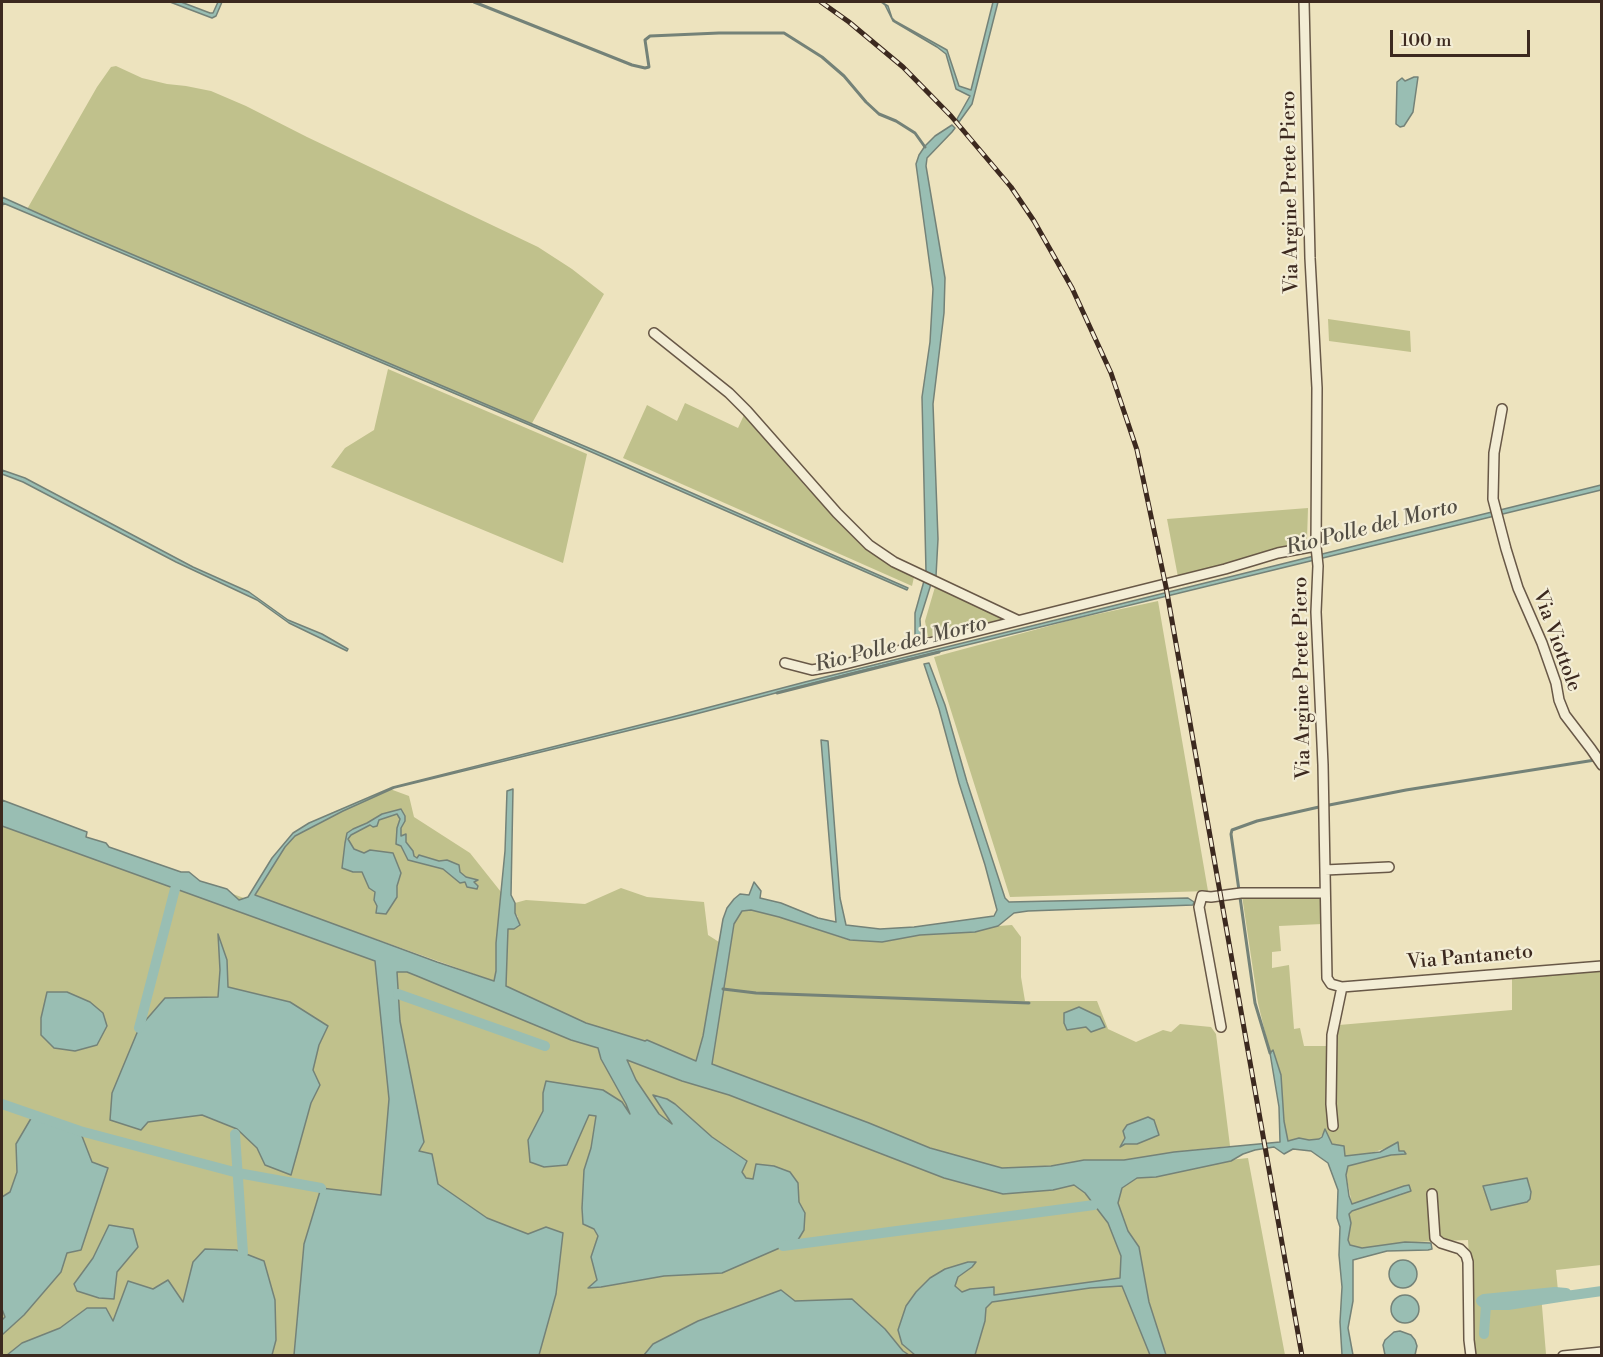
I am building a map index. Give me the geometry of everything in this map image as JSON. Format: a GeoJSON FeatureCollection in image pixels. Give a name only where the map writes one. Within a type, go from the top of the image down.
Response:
{"type":"FeatureCollection","features":[{"type":"Feature","properties":{"kind":"street","name":"Via Argine Prete Piero"},"geometry":{"type":"LineString","coordinates":[[1304,2],[1310,258],[1317,387],[1316,612],[1328,978],[1331,984],[1342,987]]}},
{"type":"Feature","properties":{"kind":"street"},"geometry":{"type":"LineString","coordinates":[[654,333],[729,393],[837,513],[869,545],[894,562],[1017,620]]}},
{"type":"Feature","properties":{"kind":"street","name":"Via Viottole"},"geometry":{"type":"LineString","coordinates":[[1502,409],[1494,453],[1493,499],[1515,580],[1542,643],[1565,715],[1602,765]]}},
{"type":"Feature","properties":{"kind":"street"},"geometry":{"type":"LineString","coordinates":[[785,663],[813,670],[841,665],[1278,553],[1317,548]]}},
{"type":"Feature","properties":{"kind":"street"},"geometry":{"type":"LineString","coordinates":[[1325,870],[1389,867]]}},
{"type":"Feature","properties":{"kind":"street"},"geometry":{"type":"LineString","coordinates":[[1221,1027],[1199,907],[1202,896],[1238,893],[1325,893]]}},
{"type":"Feature","properties":{"kind":"street","name":"Via Pantaneto"},"geometry":{"type":"LineString","coordinates":[[1342,987],[1602,966]]}},
{"type":"Feature","properties":{"kind":"street"},"geometry":{"type":"LineString","coordinates":[[1333,1126],[1332,1035],[1342,987]]}},
{"type":"Feature","properties":{"kind":"street"},"geometry":{"type":"LineString","coordinates":[[1432,1194],[1435,1238],[1441,1243],[1460,1249],[1466,1255],[1468,1262],[1471,1356]]}},
{"type":"Feature","properties":{"kind":"street"},"geometry":{"type":"LineString","coordinates":[[1563,1356],[1602,1352]]}},
{"type":"Feature","properties":{"kind":"green space"},"geometry":{"type":"Polygon","coordinates":[[[116,66],[142,78],[211,91],[246,106],[538,247],[572,269],[604,294],[531,425],[26,211],[97,87],[111,67],[116,66]]]}},
{"type":"Feature","properties":{"kind":"green space"},"geometry":{"type":"Polygon","coordinates":[[[1328,319],[1410,331],[1411,352],[1329,341],[1328,319]]]}},
{"type":"Feature","properties":{"kind":"green space"},"geometry":{"type":"Polygon","coordinates":[[[388,369],[587,454],[563,563],[331,467],[345,448],[374,430],[388,369]]]}},
{"type":"Feature","properties":{"kind":"green space"},"geometry":{"type":"Polygon","coordinates":[[[685,403],[738,428],[744,415],[806,487],[851,533],[892,567],[914,577],[912,586],[623,458],[647,405],[677,421],[685,403]]]}},
{"type":"Feature","properties":{"kind":"green space"},"geometry":{"type":"Polygon","coordinates":[[[1308,508],[1307,540],[1296,547],[1178,577],[1167,519],[1308,508]]]}},
{"type":"Feature","properties":{"kind":"green space"},"geometry":{"type":"Polygon","coordinates":[[[935,587],[1005,619],[928,637],[925,621],[935,587]]]}},
{"type":"Feature","properties":{"kind":"green space"},"geometry":{"type":"Polygon","coordinates":[[[1158,601],[1208,891],[1010,897],[934,657],[1075,619],[1158,601]]]}},
{"type":"Feature","properties":{"kind":"green space"},"geometry":{"type":"Polygon","coordinates":[[[390,789],[409,796],[414,817],[470,853],[501,892],[494,981],[255,896],[289,838],[331,813],[390,789]]]}},
{"type":"Feature","properties":{"kind":"green space"},"geometry":{"type":"Polygon","coordinates":[[[2,808],[43,826],[551,1008],[506,986],[508,928],[518,917],[515,913],[515,903],[526,900],[585,904],[621,888],[647,897],[704,902],[708,935],[719,942],[697,1061],[712,1064],[734,924],[742,911],[751,910],[779,917],[849,940],[882,942],[920,935],[975,932],[1012,925],[1021,937],[1021,977],[1025,1001],[1097,1001],[1108,1029],[1136,1042],[1163,1030],[1171,1032],[1180,1024],[1211,1027],[1216,1034],[1230,1146],[1124,1160],[1084,1160],[1051,1166],[1008,1169],[1039,1180],[1248,1158],[1285,1355],[2,1355],[2,808]]]}},
{"type":"Feature","properties":{"kind":"green space"},"geometry":{"type":"Polygon","coordinates":[[[1242,896],[1322,896],[1322,924],[1279,926],[1281,951],[1272,952],[1272,968],[1289,965],[1294,1029],[1300,1028],[1304,1046],[1335,1046],[1339,1025],[1512,1010],[1512,975],[1601,969],[1601,1265],[1556,1270],[1558,1291],[1541,1294],[1546,1354],[1475,1355],[1468,1240],[1416,1242],[1362,1248],[1350,1245],[1348,1240],[1351,1223],[1349,1214],[1352,1211],[1401,1195],[1382,1195],[1352,1204],[1346,1175],[1348,1166],[1391,1155],[1405,1154],[1399,1151],[1396,1145],[1365,1155],[1345,1156],[1344,1146],[1332,1144],[1325,1131],[1319,1139],[1299,1138],[1288,1141],[1284,1121],[1281,1075],[1273,1050],[1270,1053],[1258,1003],[1242,896]]]}},
{"type":"Feature","properties":{"kind":"water"},"geometry":{"type":"Polygon","coordinates":[[[170,2],[181,2],[213,13],[218,2],[222,2],[216,16],[212,18],[170,2]]]}},
{"type":"Feature","properties":{"kind":"water"},"geometry":{"type":"Polygon","coordinates":[[[881,2],[888,6],[895,21],[947,50],[959,86],[971,90],[993,2],[998,2],[972,104],[959,122],[957,119],[970,96],[956,89],[946,54],[893,21],[881,2]]]}},
{"type":"Feature","properties":{"kind":"water"},"geometry":{"type":"Polygon","coordinates":[[[1418,77],[1413,112],[1404,126],[1400,127],[1396,124],[1397,82],[1402,78],[1405,81],[1418,77]]]}},
{"type":"Feature","properties":{"kind":"water"},"geometry":{"type":"Polygon","coordinates":[[[952,125],[955,128],[927,158],[926,166],[945,278],[944,313],[933,404],[938,539],[936,576],[926,572],[922,397],[930,342],[933,289],[916,164],[925,146],[952,125]]]}},
{"type":"Feature","properties":{"kind":"water"},"geometry":{"type":"Polygon","coordinates":[[[2,197],[610,457],[908,588],[907,590],[532,426],[3,203],[2,209],[2,197]]]}},
{"type":"Feature","properties":{"kind":"water"},"geometry":{"type":"Polygon","coordinates":[[[2,470],[25,478],[193,567],[249,592],[288,620],[322,634],[348,649],[347,651],[289,623],[257,600],[176,562],[23,482],[2,474],[2,470]]]}},
{"type":"Feature","properties":{"kind":"water"},"geometry":{"type":"Polygon","coordinates":[[[1601,485],[1601,490],[848,674],[394,788],[295,836],[285,847],[255,895],[494,981],[505,851],[507,791],[513,789],[511,895],[520,925],[514,929],[508,929],[506,986],[586,1023],[647,1040],[696,1061],[703,1036],[723,919],[734,899],[740,894],[749,895],[754,882],[761,891],[760,898],[836,922],[821,740],[828,741],[840,898],[846,925],[880,929],[914,927],[994,916],[997,910],[985,865],[924,664],[929,663],[945,705],[967,782],[1005,898],[1009,902],[1188,898],[1194,902],[1193,905],[1028,911],[1014,913],[998,926],[975,932],[920,935],[882,942],[850,940],[779,917],[751,910],[742,911],[734,924],[712,1064],[930,1148],[1002,1168],[1051,1166],[1084,1160],[1124,1160],[1174,1152],[1280,1142],[1279,1107],[1270,1053],[1273,1050],[1281,1075],[1284,1121],[1288,1141],[1299,1138],[1319,1139],[1325,1129],[1332,1144],[1344,1146],[1345,1156],[1380,1152],[1398,1142],[1399,1151],[1404,1151],[1406,1154],[1391,1155],[1348,1166],[1346,1175],[1352,1204],[1404,1186],[1409,1185],[1411,1191],[1352,1211],[1349,1214],[1351,1223],[1348,1240],[1350,1245],[1362,1248],[1405,1242],[1431,1243],[1432,1249],[1428,1250],[1387,1251],[1353,1260],[1353,1301],[1348,1328],[1353,1355],[1342,1355],[1338,1190],[1328,1163],[1311,1151],[1293,1149],[1284,1154],[1274,1147],[1255,1150],[1231,1161],[1156,1177],[1137,1178],[1122,1188],[1118,1203],[1128,1231],[1139,1247],[1149,1302],[1166,1355],[1150,1355],[1122,1286],[1090,1288],[992,1302],[986,1308],[985,1321],[975,1355],[915,1355],[902,1344],[898,1330],[906,1306],[930,1278],[945,1269],[976,1262],[958,1277],[955,1286],[962,1292],[994,1287],[994,1295],[1120,1278],[1121,1256],[1108,1223],[1085,1193],[1074,1185],[1053,1190],[1003,1194],[944,1178],[729,1095],[682,1081],[627,1060],[636,1080],[659,1114],[672,1124],[653,1095],[675,1104],[712,1137],[747,1161],[742,1172],[746,1178],[753,1179],[756,1164],[774,1166],[790,1172],[798,1183],[799,1202],[805,1213],[804,1230],[798,1240],[722,1273],[664,1276],[588,1288],[597,1280],[591,1257],[598,1236],[594,1229],[583,1224],[582,1208],[584,1170],[591,1148],[596,1116],[589,1115],[567,1165],[544,1167],[530,1162],[528,1140],[543,1111],[546,1081],[603,1090],[622,1102],[630,1114],[601,1059],[598,1048],[571,1040],[407,972],[397,972],[400,1021],[424,1142],[419,1151],[432,1154],[438,1184],[487,1218],[528,1234],[546,1227],[563,1233],[556,1294],[539,1355],[294,1355],[304,1244],[321,1188],[381,1195],[389,1099],[375,961],[2,826],[2,800],[87,832],[86,837],[106,843],[109,847],[181,872],[189,872],[200,881],[227,889],[239,900],[248,897],[272,858],[293,833],[309,823],[393,787],[805,682],[1601,485]]]}},
{"type":"Feature","properties":{"kind":"water"},"geometry":{"type":"Polygon","coordinates":[[[924,581],[931,584],[920,619],[921,638],[925,643],[918,644],[915,639],[915,613],[924,581]]]}},
{"type":"Feature","properties":{"kind":"water"},"geometry":{"type":"Polygon","coordinates":[[[401,809],[405,821],[401,828],[401,836],[406,834],[406,842],[414,856],[417,858],[419,855],[439,861],[447,860],[459,865],[460,872],[466,877],[478,880],[474,882],[478,886],[477,889],[467,887],[465,882],[460,883],[443,869],[408,860],[401,846],[396,844],[400,819],[397,814],[379,820],[377,826],[370,825],[348,839],[354,849],[364,853],[370,850],[393,853],[401,873],[397,886],[397,897],[386,914],[376,913],[375,892],[369,888],[362,872],[342,868],[347,833],[382,814],[401,809]]]}},
{"type":"Feature","properties":{"kind":"water"},"geometry":{"type":"Polygon","coordinates":[[[218,934],[227,960],[228,987],[290,1002],[328,1026],[319,1045],[313,1070],[320,1085],[311,1103],[291,1175],[265,1165],[257,1148],[237,1129],[202,1115],[148,1122],[141,1130],[110,1120],[112,1093],[139,1028],[165,998],[218,997],[220,970],[218,934]]]}},
{"type":"Feature","properties":{"kind":"water"},"geometry":{"type":"Polygon","coordinates":[[[47,992],[67,992],[90,1002],[103,1013],[107,1026],[97,1045],[75,1051],[54,1048],[41,1035],[41,1018],[47,992]]]}},
{"type":"Feature","properties":{"kind":"water"},"geometry":{"type":"Polygon","coordinates":[[[1079,1007],[1100,1017],[1105,1027],[1091,1032],[1086,1027],[1067,1030],[1064,1013],[1079,1007]]]}},
{"type":"Feature","properties":{"kind":"water"},"geometry":{"type":"Polygon","coordinates":[[[33,1115],[80,1131],[92,1162],[108,1168],[81,1250],[67,1253],[61,1272],[24,1315],[2,1335],[2,1320],[5,1317],[2,1309],[2,1197],[10,1192],[17,1172],[16,1144],[33,1115]]]}},
{"type":"Feature","properties":{"kind":"water"},"geometry":{"type":"Polygon","coordinates":[[[1148,1117],[1154,1120],[1159,1135],[1137,1144],[1125,1144],[1120,1147],[1125,1138],[1123,1131],[1127,1125],[1148,1117]]]}},
{"type":"Feature","properties":{"kind":"water"},"geometry":{"type":"Polygon","coordinates":[[[1527,1178],[1531,1192],[1527,1202],[1491,1210],[1483,1186],[1527,1178]]]}},
{"type":"Feature","properties":{"kind":"water"},"geometry":{"type":"Polygon","coordinates":[[[109,1225],[133,1229],[138,1247],[117,1272],[114,1299],[99,1298],[77,1291],[74,1284],[93,1258],[109,1225]]]}},
{"type":"Feature","properties":{"kind":"water"},"geometry":{"type":"Polygon","coordinates":[[[205,1249],[236,1250],[264,1261],[275,1300],[276,1340],[272,1355],[7,1355],[22,1343],[60,1328],[87,1308],[106,1308],[113,1321],[128,1281],[153,1289],[168,1280],[183,1302],[193,1262],[205,1249]]]}},
{"type":"Feature","properties":{"kind":"water"},"geometry":{"type":"Polygon","coordinates":[[[1403,1260],[1413,1264],[1417,1274],[1413,1284],[1403,1288],[1393,1284],[1389,1274],[1393,1264],[1403,1260]]]}},
{"type":"Feature","properties":{"kind":"water"},"geometry":{"type":"Polygon","coordinates":[[[781,1290],[795,1301],[852,1299],[909,1355],[644,1355],[653,1344],[698,1321],[781,1290]]]}},
{"type":"Feature","properties":{"kind":"water"},"geometry":{"type":"Polygon","coordinates":[[[1405,1295],[1415,1299],[1419,1309],[1415,1319],[1405,1323],[1395,1319],[1391,1309],[1395,1299],[1405,1295]]]}},
{"type":"Feature","properties":{"kind":"water"},"geometry":{"type":"Polygon","coordinates":[[[1400,1331],[1411,1335],[1415,1340],[1417,1346],[1415,1355],[1385,1355],[1383,1345],[1385,1340],[1394,1332],[1400,1331]]]}},
{"type":"Feature","properties":{"kind":"waterway"},"geometry":{"type":"LineString","coordinates":[[474,2],[632,65],[645,68],[649,67],[645,40],[650,36],[784,33],[822,57],[844,76],[879,114],[915,133],[925,147]]}},
{"type":"Feature","properties":{"kind":"waterway","name":"Rio Polle del Morto"},"geometry":{"type":"LineString","coordinates":[[777,693],[939,652]]}},
{"type":"Feature","properties":{"kind":"waterway"},"geometry":{"type":"LineString","coordinates":[[1270,1053],[1255,1003],[1232,830],[1257,821],[1406,790],[1595,760]]}},
{"type":"Feature","properties":{"kind":"waterway"},"geometry":{"type":"LineString","coordinates":[[139,1028],[175,889]]}},
{"type":"Feature","properties":{"kind":"waterway"},"geometry":{"type":"LineString","coordinates":[[723,989],[756,993],[1029,1003]]}},
{"type":"Feature","properties":{"kind":"waterway"},"geometry":{"type":"LineString","coordinates":[[398,994],[545,1046]]}},
{"type":"Feature","properties":{"kind":"waterway"},"geometry":{"type":"LineString","coordinates":[[2,1104],[80,1131],[238,1173],[321,1188]]}},
{"type":"Feature","properties":{"kind":"waterway"},"geometry":{"type":"LineString","coordinates":[[235,1134],[243,1253]]}},
{"type":"Feature","properties":{"kind":"waterway"},"geometry":{"type":"LineString","coordinates":[[783,1246],[1094,1205]]}},
{"type":"Feature","properties":{"kind":"waterway"},"geometry":{"type":"LineString","coordinates":[[1566,1296],[1602,1291]]}},
{"type":"Feature","properties":{"kind":"waterway"},"geometry":{"type":"LineString","coordinates":[[1555,1292],[1566,1293],[1566,1296],[1508,1305],[1486,1305],[1481,1301],[1555,1292]]}},
{"type":"Feature","properties":{"kind":"waterway"},"geometry":{"type":"LineString","coordinates":[[1484,1334],[1486,1305]]}},
{"type":"Feature","properties":{"kind":"railway"},"geometry":{"type":"LineString","coordinates":[[821,2],[903,67],[951,116],[1011,187],[1034,221],[1072,288],[1111,373],[1137,450],[1166,587],[1302,1356]]}}]}
